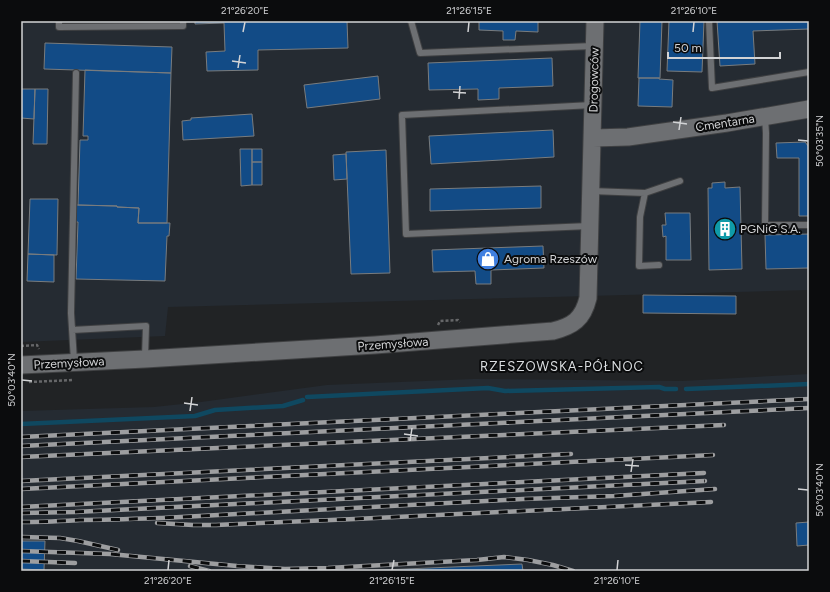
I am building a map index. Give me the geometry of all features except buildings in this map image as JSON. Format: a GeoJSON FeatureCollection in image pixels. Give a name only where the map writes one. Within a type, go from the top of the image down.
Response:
{"type":"FeatureCollection","features":[{"type":"Feature","properties":{"kind":"street","name":"Drogowców"},"geometry":{"type":"LineString","coordinates":[[593,138],[595,21]]}},
{"type":"Feature","properties":{"kind":"street","name":"Cmentarna"},"geometry":{"type":"LineString","coordinates":[[593,138],[628,137],[727,123],[809,109]]}},
{"type":"Feature","properties":{"kind":"street","name":"Przemysłowa"},"geometry":{"type":"LineString","coordinates":[[21,365],[145,359],[450,340],[563,329],[583,314],[588,298],[593,138]]}},
{"type":"Feature","properties":{"kind":"lane"},"geometry":{"type":"LineString","coordinates":[[59,21],[58,27],[183,26],[183,21]]}},
{"type":"Feature","properties":{"kind":"lane"},"geometry":{"type":"LineString","coordinates":[[411,21],[420,52],[594,46]]}},
{"type":"Feature","properties":{"kind":"lane"},"geometry":{"type":"LineString","coordinates":[[709,21],[712,88],[809,72]]}},
{"type":"Feature","properties":{"kind":"lane"},"geometry":{"type":"LineString","coordinates":[[74,363],[71,313],[76,73]]}},
{"type":"Feature","properties":{"kind":"lane"},"geometry":{"type":"LineString","coordinates":[[591,226],[406,234],[402,114],[594,105]]}},
{"type":"Feature","properties":{"kind":"lane"},"geometry":{"type":"LineString","coordinates":[[765,116],[765,225],[809,225]]}},
{"type":"Feature","properties":{"kind":"lane"},"geometry":{"type":"LineString","coordinates":[[591,191],[645,193],[680,180]]}},
{"type":"Feature","properties":{"kind":"lane"},"geometry":{"type":"LineString","coordinates":[[645,193],[640,217],[640,266],[660,265]]}},
{"type":"Feature","properties":{"kind":"lane"},"geometry":{"type":"LineString","coordinates":[[72,330],[146,326],[145,359]]}},
{"type":"Feature","properties":{"kind":"shaded area"},"geometry":{"type":"Polygon","coordinates":[[[21,21],[809,21],[809,290],[168,307],[165,336],[21,342],[21,21]]]}},
{"type":"Feature","properties":{"kind":"shaded area"},"geometry":{"type":"Polygon","coordinates":[[[809,374],[809,571],[523,571],[522,564],[359,571],[21,571],[21,569],[44,541],[21,541],[21,411],[154,407],[327,385],[474,379],[682,381],[809,374]]]}},
{"type":"Feature","properties":{"kind":"waterway"},"geometry":{"type":"LineString","coordinates":[[686,389],[809,384]]}},
{"type":"Feature","properties":{"kind":"waterway"},"geometry":{"type":"LineString","coordinates":[[307,397],[488,388],[505,391],[659,387],[665,389],[676,389]]}},
{"type":"Feature","properties":{"kind":"waterway"},"geometry":{"type":"LineString","coordinates":[[21,424],[195,416],[215,410],[283,406],[303,400]]}},
{"type":"Feature","properties":{"kind":"railway"},"geometry":{"type":"LineString","coordinates":[[21,437],[809,399]]}},
{"type":"Feature","properties":{"kind":"railway"},"geometry":{"type":"LineString","coordinates":[[21,446],[809,408]]}},
{"type":"Feature","properties":{"kind":"railway"},"geometry":{"type":"LineString","coordinates":[[21,457],[724,425]]}},
{"type":"Feature","properties":{"kind":"railway"},"geometry":{"type":"LineString","coordinates":[[21,481],[571,454]]}},
{"type":"Feature","properties":{"kind":"railway"},"geometry":{"type":"LineString","coordinates":[[21,489],[713,455]]}},
{"type":"Feature","properties":{"kind":"railway"},"geometry":{"type":"LineString","coordinates":[[21,507],[704,473]]}},
{"type":"Feature","properties":{"kind":"railway"},"geometry":{"type":"LineString","coordinates":[[21,513],[75,512],[705,481]]}},
{"type":"Feature","properties":{"kind":"railway"},"geometry":{"type":"LineString","coordinates":[[21,522],[162,518],[523,499],[614,496],[715,489]]}},
{"type":"Feature","properties":{"kind":"railway"},"geometry":{"type":"LineString","coordinates":[[157,523],[216,525],[711,502]]}},
{"type":"Feature","properties":{"kind":"railway"},"geometry":{"type":"LineString","coordinates":[[21,537],[60,538],[118,550]]}},
{"type":"Feature","properties":{"kind":"railway"},"geometry":{"type":"LineString","coordinates":[[21,551],[110,554],[285,569],[477,560],[504,557],[553,565],[573,571]]}},
{"type":"Feature","properties":{"kind":"railway"},"geometry":{"type":"LineString","coordinates":[[21,561],[75,563]]}},
{"type":"Feature","properties":{"kind":"railway"},"geometry":{"type":"LineString","coordinates":[[190,566],[209,571]]}},
{"type":"Feature","properties":{"kind":"place","name":"PGNiG S.A."},"geometry":{"type":"Point","coordinates":[725,229]}},
{"type":"Feature","properties":{"kind":"place","name":"Agroma Rzeszów"},"geometry":{"type":"Point","coordinates":[488,259]}},
{"type":"Feature","properties":{"kind":"district","name":"RZESZOWSKA-PÓŁNOC"},"geometry":{"type":"Point","coordinates":[562,366]}}]}
